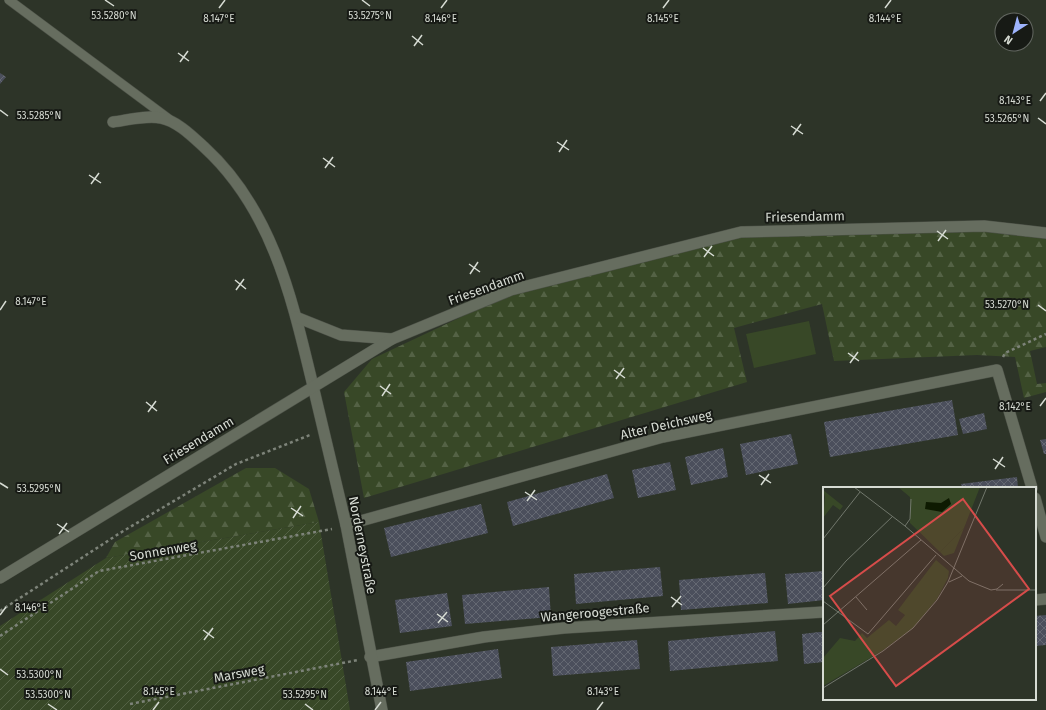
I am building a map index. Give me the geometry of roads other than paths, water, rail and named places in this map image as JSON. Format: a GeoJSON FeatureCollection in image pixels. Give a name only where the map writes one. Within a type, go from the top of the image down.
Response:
{"type":"FeatureCollection","features":[{"type":"Feature","properties":{"kind":"street"},"geometry":{"type":"LineString","coordinates":[[113,122],[153,117],[163,118],[176,124]]}},
{"type":"Feature","properties":{"kind":"street","name":"Norderneystraße"},"geometry":{"type":"LineString","coordinates":[[176,124],[213,155],[250,200],[268,236],[296,317],[324,429],[346,525],[370,657],[382,710]]}},
{"type":"Feature","properties":{"kind":"street","name":"Friesendamm"},"geometry":{"type":"LineString","coordinates":[[0,578],[392,339],[511,290],[741,232],[984,226],[1046,232]]}},
{"type":"Feature","properties":{"kind":"street"},"geometry":{"type":"LineString","coordinates":[[296,317],[341,335],[392,339]]}},
{"type":"Feature","properties":{"kind":"street","name":"Alter Deichsweg"},"geometry":{"type":"LineString","coordinates":[[346,525],[663,437],[997,370],[1032,487]]}},
{"type":"Feature","properties":{"kind":"street"},"geometry":{"type":"LineString","coordinates":[[1036,502],[1046,538]]}},
{"type":"Feature","properties":{"kind":"street"},"geometry":{"type":"LineString","coordinates":[[1036,600],[1046,599]]}},
{"type":"Feature","properties":{"kind":"street","name":"Wangeroogestraße"},"geometry":{"type":"LineString","coordinates":[[370,657],[484,637],[564,628],[823,612]]}},
{"type":"Feature","properties":{"kind":"lane"},"geometry":{"type":"LineString","coordinates":[[9,0],[176,124]]}}]}
